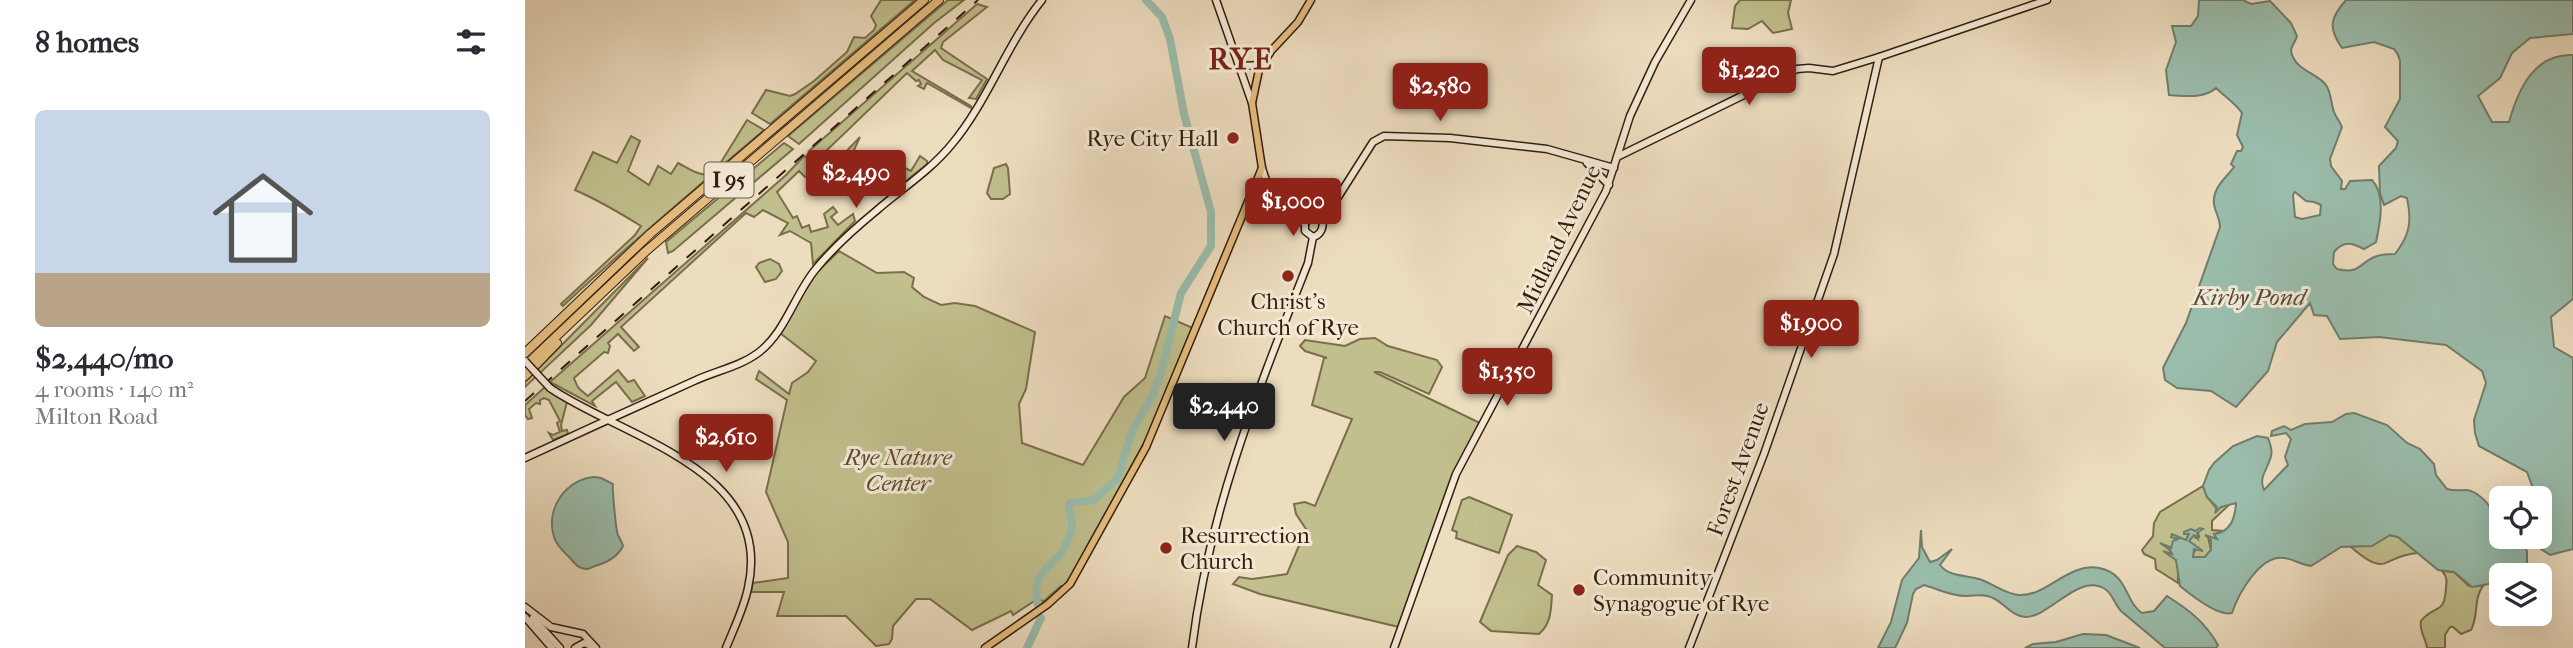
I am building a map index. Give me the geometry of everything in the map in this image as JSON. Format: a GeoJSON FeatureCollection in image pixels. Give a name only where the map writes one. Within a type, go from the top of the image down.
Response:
{"type":"FeatureCollection","features":[{"type":"Feature","properties":{"kind":"highway","name":"I 95"},"geometry":{"type":"LineString","coordinates":[[525,353],[650,234],[924,0]]}},
{"type":"Feature","properties":{"kind":"highway","name":"I 95"},"geometry":{"type":"LineString","coordinates":[[525,363],[651,246],[939,0]]}},
{"type":"Feature","properties":{"kind":"highway"},"geometry":{"type":"LineString","coordinates":[[525,346],[602,280]]}},
{"type":"Feature","properties":{"kind":"highway"},"geometry":{"type":"LineString","coordinates":[[525,376],[586,309]]}},
{"type":"Feature","properties":{"kind":"main road"},"geometry":{"type":"LineString","coordinates":[[985,648],[1054,600],[1074,578],[1154,431],[1262,168],[1252,103],[1262,65],[1271,51],[1299,22],[1311,0]]}},
{"type":"Feature","properties":{"kind":"street"},"geometry":{"type":"LineString","coordinates":[[525,458],[749,359],[768,344],[809,278],[830,253],[931,166],[953,143],[1012,42],[1042,0]]}},
{"type":"Feature","properties":{"kind":"street"},"geometry":{"type":"LineString","coordinates":[[1216,0],[1252,103]]}},
{"type":"Feature","properties":{"kind":"street","name":"Midland Avenue"},"geometry":{"type":"LineString","coordinates":[[1394,648],[1456,474],[1609,186],[1626,125],[1649,73],[1691,0]]}},
{"type":"Feature","properties":{"kind":"street"},"geometry":{"type":"LineString","coordinates":[[1617,157],[1797,69],[1833,71],[2047,0]]}},
{"type":"Feature","properties":{"kind":"street","name":"Forest Avenue"},"geometry":{"type":"LineString","coordinates":[[1689,648],[1764,454],[1834,254],[1879,57]]}},
{"type":"Feature","properties":{"kind":"street"},"geometry":{"type":"LineString","coordinates":[[1240,66],[1262,65]]}},
{"type":"Feature","properties":{"kind":"street"},"geometry":{"type":"LineString","coordinates":[[1321,218],[1333,205],[1373,142],[1384,136],[1436,137],[1509,144],[1556,151],[1614,168]]}},
{"type":"Feature","properties":{"kind":"street"},"geometry":{"type":"LineString","coordinates":[[1586,161],[1609,186]]}},
{"type":"Feature","properties":{"kind":"street"},"geometry":{"type":"LineString","coordinates":[[1262,168],[1273,199],[1284,212],[1305,223]]}},
{"type":"Feature","properties":{"kind":"street"},"geometry":{"type":"LineString","coordinates":[[1251,199],[1273,199]]}},
{"type":"Feature","properties":{"kind":"street"},"geometry":{"type":"LineString","coordinates":[[1313,237],[1305,231],[1305,223],[1311,217],[1321,218]]}},
{"type":"Feature","properties":{"kind":"street"},"geometry":{"type":"LineString","coordinates":[[1192,648],[1201,590],[1228,475],[1253,402],[1308,263],[1313,237],[1321,231],[1321,218]]}},
{"type":"Feature","properties":{"kind":"street"},"geometry":{"type":"LineString","coordinates":[[525,363],[550,387],[699,469],[725,492],[738,512],[747,536],[751,571],[747,595],[726,648]]}},
{"type":"Feature","properties":{"kind":"street"},"geometry":{"type":"LineString","coordinates":[[525,608],[560,648]]}},
{"type":"Feature","properties":{"kind":"street"},"geometry":{"type":"LineString","coordinates":[[525,608],[551,627],[583,634],[596,648]]}},
{"type":"Feature","properties":{"kind":"street"},"geometry":{"type":"LineString","coordinates":[[525,617],[550,648]]}},
{"type":"Feature","properties":{"kind":"street"},"geometry":{"type":"LineString","coordinates":[[575,648],[584,643],[596,648]]}},
{"type":"Feature","properties":{"kind":"green space"},"geometry":{"type":"Polygon","coordinates":[[[881,0],[915,0],[770,124],[752,113],[766,90],[790,96],[795,94],[847,52],[854,37],[865,38],[874,30],[876,25],[871,16],[881,0]]]}},
{"type":"Feature","properties":{"kind":"green space"},"geometry":{"type":"Polygon","coordinates":[[[948,0],[964,0],[934,23],[799,144],[788,136],[948,0]]]}},
{"type":"Feature","properties":{"kind":"green space"},"geometry":{"type":"Polygon","coordinates":[[[1740,0],[1791,0],[1788,13],[1792,29],[1773,33],[1762,21],[1748,29],[1732,28],[1735,6],[1740,0]]]}},
{"type":"Feature","properties":{"kind":"green space"},"geometry":{"type":"Polygon","coordinates":[[[977,4],[987,7],[943,42],[941,48],[987,79],[976,99],[969,98],[982,80],[943,60],[935,50],[912,71],[971,108],[927,83],[924,89],[918,86],[921,84],[919,80],[916,81],[907,73],[826,151],[839,159],[860,137],[853,152],[870,159],[866,171],[886,179],[893,162],[911,171],[920,156],[927,164],[896,189],[890,189],[809,151],[977,4]]]}},
{"type":"Feature","properties":{"kind":"green space"},"geometry":{"type":"Polygon","coordinates":[[[747,120],[764,130],[739,152],[715,171],[747,120]]]}},
{"type":"Feature","properties":{"kind":"green space"},"geometry":{"type":"Polygon","coordinates":[[[631,136],[640,141],[628,171],[649,185],[658,166],[671,174],[678,163],[701,174],[714,172],[563,306],[561,304],[635,235],[641,226],[575,190],[593,152],[617,163],[631,136]]]}},
{"type":"Feature","properties":{"kind":"green space"},"geometry":{"type":"Polygon","coordinates":[[[784,143],[793,149],[668,253],[666,242],[784,143]]]}},
{"type":"Feature","properties":{"kind":"green space"},"geometry":{"type":"Polygon","coordinates":[[[804,156],[851,180],[815,168],[811,176],[805,177],[799,171],[777,192],[793,218],[797,216],[802,228],[809,225],[811,232],[828,227],[824,214],[833,207],[837,212],[831,217],[838,225],[853,214],[855,221],[813,264],[811,243],[790,231],[780,235],[788,223],[763,210],[754,217],[746,213],[621,327],[639,347],[634,351],[618,334],[608,343],[608,353],[604,352],[574,378],[579,388],[588,396],[618,370],[628,382],[634,380],[645,396],[632,402],[616,382],[592,401],[595,406],[550,382],[786,175],[804,156]]]}},
{"type":"Feature","properties":{"kind":"green space"},"geometry":{"type":"Polygon","coordinates":[[[1006,164],[1010,194],[1003,199],[991,199],[987,193],[994,168],[1006,164]]]}},
{"type":"Feature","properties":{"kind":"green space","name":"Rye Nature Center"},"geometry":{"type":"Polygon","coordinates":[[[839,251],[877,273],[904,272],[914,278],[912,287],[924,297],[941,305],[955,303],[975,306],[1035,332],[1026,389],[1019,404],[1022,443],[1083,465],[1124,397],[1145,378],[1165,316],[1193,328],[1153,426],[1075,571],[1064,586],[1043,602],[1039,598],[1013,615],[1011,611],[972,630],[930,599],[916,599],[893,626],[889,644],[876,646],[846,616],[777,616],[784,592],[751,592],[753,583],[788,578],[788,542],[766,492],[787,400],[756,379],[759,371],[789,394],[792,383],[808,372],[816,361],[780,333],[812,277],[839,251]]]}},
{"type":"Feature","properties":{"kind":"green space"},"geometry":{"type":"Polygon","coordinates":[[[648,258],[591,325],[525,387],[525,382],[648,258]]]}},
{"type":"Feature","properties":{"kind":"green space"},"geometry":{"type":"Polygon","coordinates":[[[770,259],[779,264],[782,271],[776,279],[765,282],[756,267],[770,259]]]}},
{"type":"Feature","properties":{"kind":"green space"},"geometry":{"type":"Polygon","coordinates":[[[1375,338],[1388,346],[1437,360],[1442,367],[1429,394],[1380,372],[1374,372],[1480,423],[1454,474],[1399,627],[1260,594],[1233,584],[1239,577],[1252,579],[1287,574],[1306,529],[1296,514],[1294,504],[1305,502],[1315,506],[1352,419],[1312,405],[1324,358],[1327,358],[1305,351],[1300,346],[1305,340],[1345,346],[1360,339],[1375,338]]]}},
{"type":"Feature","properties":{"kind":"green space"},"geometry":{"type":"Polygon","coordinates":[[[545,387],[567,402],[561,425],[562,431],[567,430],[568,434],[553,440],[549,433],[553,435],[560,432],[557,423],[560,421],[549,400],[544,398],[540,400],[540,404],[536,403],[529,409],[532,418],[528,419],[525,415],[525,405],[545,387]]]}},
{"type":"Feature","properties":{"kind":"green space"},"geometry":{"type":"Polygon","coordinates":[[[2203,486],[2207,497],[2217,509],[2232,502],[2212,521],[2212,530],[2224,531],[2215,534],[2215,540],[2208,537],[2211,550],[2205,557],[2196,558],[2192,555],[2197,548],[2190,543],[2189,538],[2194,535],[2199,537],[2198,532],[2185,534],[2189,534],[2186,540],[2175,540],[2171,548],[2167,546],[2178,564],[2178,583],[2156,569],[2155,559],[2144,554],[2142,550],[2153,536],[2154,523],[2160,512],[2203,486]]]}},
{"type":"Feature","properties":{"kind":"green space"},"geometry":{"type":"Polygon","coordinates":[[[1469,497],[1512,515],[1499,553],[1456,538],[1457,532],[1452,530],[1462,500],[1469,497]]]}},
{"type":"Feature","properties":{"kind":"green space"},"geometry":{"type":"Polygon","coordinates":[[[2389,535],[2398,537],[2418,553],[2379,564],[2363,557],[2351,547],[2375,543],[2389,535]]]}},
{"type":"Feature","properties":{"kind":"green space"},"geometry":{"type":"Polygon","coordinates":[[[1517,546],[1536,552],[1546,560],[1538,585],[1552,595],[1551,606],[1548,621],[1539,634],[1491,631],[1480,622],[1508,555],[1517,546]]]}},
{"type":"Feature","properties":{"kind":"green space"},"geometry":{"type":"Polygon","coordinates":[[[2442,571],[2454,572],[2469,586],[2483,586],[2478,596],[2471,630],[2461,634],[2450,627],[2445,635],[2445,648],[2427,648],[2421,621],[2443,602],[2446,580],[2442,571]]]}},
{"type":"Feature","properties":{"kind":"water","name":"Kirby Pond"},"geometry":{"type":"Polygon","coordinates":[[[2199,0],[2243,0],[2251,4],[2270,1],[2291,23],[2297,36],[2291,49],[2293,58],[2326,85],[2334,112],[2342,127],[2330,159],[2331,166],[2342,181],[2341,189],[2345,189],[2350,181],[2372,180],[2379,193],[2381,210],[2376,242],[2364,249],[2345,244],[2334,252],[2333,264],[2337,269],[2351,270],[2377,256],[2395,254],[2407,234],[2409,214],[2407,198],[2401,196],[2384,205],[2380,193],[2379,166],[2396,148],[2398,141],[2385,127],[2400,99],[2400,61],[2394,49],[2374,42],[2342,48],[2333,29],[2334,18],[2341,6],[2346,0],[2573,0],[2573,34],[2530,38],[2512,53],[2500,78],[2478,96],[2492,122],[2509,122],[2523,86],[2538,67],[2559,56],[2573,55],[2573,299],[2551,317],[2554,347],[2573,358],[2573,549],[2550,555],[2541,549],[2552,549],[2552,486],[2532,486],[2527,472],[2479,446],[2474,420],[2486,383],[2482,371],[2446,345],[2379,337],[2340,339],[2327,316],[2314,315],[2310,303],[2277,342],[2268,371],[2236,407],[2211,391],[2177,388],[2165,380],[2163,368],[2186,323],[2220,227],[2214,204],[2215,193],[2234,167],[2231,164],[2237,151],[2241,151],[2243,147],[2237,135],[2242,113],[2216,88],[2200,95],[2169,95],[2166,70],[2176,42],[2172,26],[2191,26],[2198,16],[2199,0]],[[2295,192],[2295,217],[2302,219],[2320,215],[2321,205],[2306,201],[2295,192]]]}},
{"type":"Feature","properties":{"kind":"water"},"geometry":{"type":"Polygon","coordinates":[[[2354,413],[2387,425],[2407,443],[2420,449],[2434,464],[2436,475],[2447,489],[2470,491],[2483,499],[2489,507],[2489,549],[2526,549],[2527,563],[2489,563],[2489,584],[2472,587],[2454,572],[2438,570],[2398,537],[2390,535],[2372,546],[2341,547],[2311,566],[2275,558],[2251,577],[2232,613],[2212,609],[2180,586],[2176,560],[2163,551],[2172,554],[2160,543],[2171,548],[2173,541],[2178,539],[2171,537],[2172,534],[2186,540],[2189,534],[2184,532],[2200,528],[2203,529],[2197,533],[2198,539],[2194,535],[2189,541],[2203,551],[2194,549],[2193,557],[2205,557],[2211,550],[2211,540],[2205,535],[2217,539],[2214,534],[2228,527],[2235,514],[2236,503],[2221,507],[2215,513],[2217,507],[2207,497],[2203,486],[2214,463],[2233,446],[2257,436],[2268,438],[2272,453],[2263,477],[2264,490],[2288,465],[2285,457],[2291,439],[2286,433],[2271,436],[2272,431],[2284,426],[2291,430],[2305,424],[2332,422],[2346,414],[2354,413]]]}},
{"type":"Feature","properties":{"kind":"water"},"geometry":{"type":"Polygon","coordinates":[[[594,477],[613,484],[617,532],[623,546],[609,560],[585,569],[580,568],[557,543],[552,526],[555,506],[560,497],[575,483],[594,477]]]}},
{"type":"Feature","properties":{"kind":"water"},"geometry":{"type":"Polygon","coordinates":[[[1921,530],[1922,547],[1930,562],[1952,549],[1940,565],[1944,569],[1953,574],[1979,579],[2014,594],[2039,591],[2078,570],[2099,568],[2109,571],[2121,582],[2136,608],[2142,613],[2154,611],[2167,596],[2196,617],[2218,645],[2216,648],[2165,648],[2121,611],[2105,589],[2095,585],[2085,586],[2044,611],[2025,617],[1990,596],[1955,595],[1924,585],[1913,594],[1907,623],[1895,648],[1878,648],[1891,622],[1902,580],[1919,558],[1921,530]]]}},
{"type":"Feature","properties":{"kind":"water"},"geometry":{"type":"Polygon","coordinates":[[[2083,634],[2106,635],[2140,648],[2025,648],[2033,644],[2056,642],[2083,634]]]}},
{"type":"Feature","properties":{"kind":"waterway"},"geometry":{"type":"LineString","coordinates":[[1038,605],[1036,592],[1040,575],[1063,550],[1072,528],[1070,503],[1094,500],[1118,478],[1132,431],[1152,397],[1161,373],[1181,293],[1211,246],[1211,212],[1184,114],[1170,39],[1162,17],[1146,0]]}},
{"type":"Feature","properties":{"kind":"waterway"},"geometry":{"type":"LineString","coordinates":[[1027,648],[1041,618]]}},
{"type":"Feature","properties":{"kind":"railway"},"geometry":{"type":"LineString","coordinates":[[525,401],[978,0]]}},
{"type":"Feature","properties":{"kind":"place","name":"Rye City Hall"},"geometry":{"type":"Point","coordinates":[1233,138]}},
{"type":"Feature","properties":{"kind":"place","name":"Christ's Church of Rye"},"geometry":{"type":"Point","coordinates":[1288,276]}},
{"type":"Feature","properties":{"kind":"place","name":"Resurrection Church"},"geometry":{"type":"Point","coordinates":[1166,548]}},
{"type":"Feature","properties":{"kind":"place","name":"Community Synagogue of Rye"},"geometry":{"type":"Point","coordinates":[1579,590]}},
{"type":"Feature","properties":{"kind":"district","name":"RYE"},"geometry":{"type":"Point","coordinates":[1241,59]}}]}
